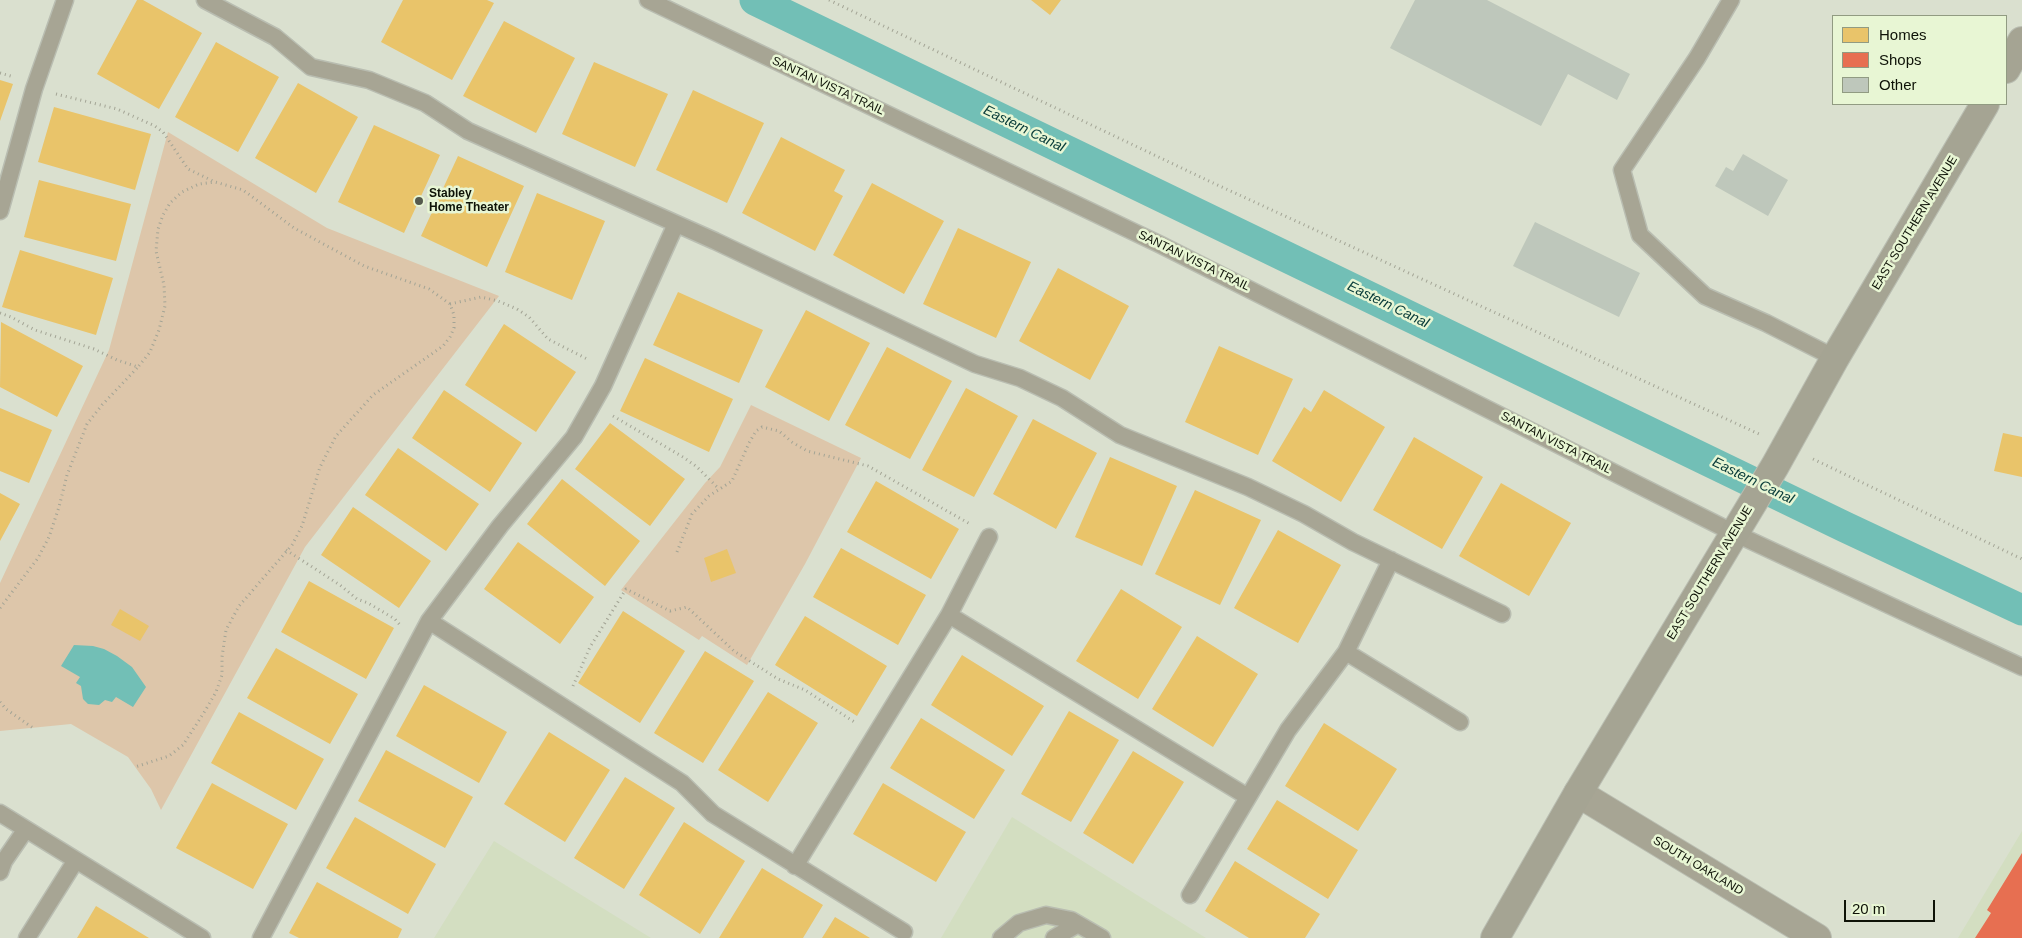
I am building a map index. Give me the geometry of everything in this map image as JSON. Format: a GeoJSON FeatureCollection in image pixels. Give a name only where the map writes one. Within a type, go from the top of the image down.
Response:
{"type":"FeatureCollection","features":[{"type":"Feature","properties":{"kind":"main road"},"geometry":{"type":"LineString","coordinates":[[2007,67],[2022,41]]}},
{"type":"Feature","properties":{"kind":"main road","name":"EAST SOUTHERN AVENUE"},"geometry":{"type":"LineString","coordinates":[[1495,938],[1578,793],[1780,456],[1835,358],[1984,105]]}},
{"type":"Feature","properties":{"kind":"street","name":"SOUTH OAKLAND"},"geometry":{"type":"LineString","coordinates":[[1578,793],[1817,938]]}},
{"type":"Feature","properties":{"kind":"lane"},"geometry":{"type":"LineString","coordinates":[[0,211],[34,89],[65,0]]}},
{"type":"Feature","properties":{"kind":"lane"},"geometry":{"type":"LineString","coordinates":[[205,0],[275,37],[311,68],[370,80],[417,100],[468,131],[676,224],[975,364],[1020,378],[1053,394],[1120,435],[1248,488],[1304,514],[1353,542],[1502,614]]}},
{"type":"Feature","properties":{"kind":"lane","name":"SANTAN VISTA TRAIL"},"geometry":{"type":"LineString","coordinates":[[648,0],[1739,524],[2022,667]]}},
{"type":"Feature","properties":{"kind":"lane"},"geometry":{"type":"LineString","coordinates":[[1731,0],[1697,58],[1622,170],[1640,235],[1705,296],[1766,323],[1835,358]]}},
{"type":"Feature","properties":{"kind":"lane"},"geometry":{"type":"LineString","coordinates":[[261,938],[429,621],[500,526],[574,437],[610,370],[676,224]]}},
{"type":"Feature","properties":{"kind":"lane"},"geometry":{"type":"LineString","coordinates":[[795,866],[949,615],[989,537]]}},
{"type":"Feature","properties":{"kind":"lane"},"geometry":{"type":"LineString","coordinates":[[1190,895],[1288,730],[1346,652],[1391,560]]}},
{"type":"Feature","properties":{"kind":"lane"},"geometry":{"type":"LineString","coordinates":[[949,615],[1248,797]]}},
{"type":"Feature","properties":{"kind":"lane"},"geometry":{"type":"LineString","coordinates":[[429,621],[682,784],[713,814],[904,932]]}},
{"type":"Feature","properties":{"kind":"lane"},"geometry":{"type":"LineString","coordinates":[[1346,652],[1460,722]]}},
{"type":"Feature","properties":{"kind":"lane"},"geometry":{"type":"LineString","coordinates":[[0,813],[202,938]]}},
{"type":"Feature","properties":{"kind":"lane"},"geometry":{"type":"LineString","coordinates":[[0,872],[4,861],[26,829]]}},
{"type":"Feature","properties":{"kind":"lane"},"geometry":{"type":"LineString","coordinates":[[27,938],[76,860]]}},
{"type":"Feature","properties":{"kind":"lane"},"geometry":{"type":"LineString","coordinates":[[1001,938],[1019,923],[1046,915],[1071,920],[1088,933]]}},
{"type":"Feature","properties":{"kind":"lane"},"geometry":{"type":"LineString","coordinates":[[1054,938],[1088,933]]}},
{"type":"Feature","properties":{"kind":"path"},"geometry":{"type":"LineString","coordinates":[[829,0],[1780,456],[2022,559]]}},
{"type":"Feature","properties":{"kind":"path"},"geometry":{"type":"LineString","coordinates":[[34,89],[117,109],[155,126],[162,132],[188,169],[216,182],[242,190],[294,228],[364,266],[429,290],[450,304],[454,315],[454,328],[444,346],[373,396],[336,436],[320,467],[302,526],[286,550],[239,606],[226,630],[222,657],[222,675],[216,692],[183,745],[169,756],[135,767]]}},
{"type":"Feature","properties":{"kind":"path"},"geometry":{"type":"LineString","coordinates":[[0,608],[38,558],[49,537],[67,475],[87,424],[150,352],[159,330],[165,306],[164,285],[156,251],[158,229],[163,215],[170,203],[182,192],[199,184],[216,182]]}},
{"type":"Feature","properties":{"kind":"path"},"geometry":{"type":"LineString","coordinates":[[450,304],[481,297],[498,301],[517,309],[528,317],[548,339],[560,347],[610,370]]}},
{"type":"Feature","properties":{"kind":"path"},"geometry":{"type":"LineString","coordinates":[[0,314],[11,317],[35,330],[94,349],[138,367]]}},
{"type":"Feature","properties":{"kind":"path"},"geometry":{"type":"LineString","coordinates":[[593,404],[683,457],[710,478],[720,489]]}},
{"type":"Feature","properties":{"kind":"path"},"geometry":{"type":"LineString","coordinates":[[677,552],[692,514],[709,496],[732,481],[756,431],[762,427],[769,427],[779,431],[792,442],[807,450],[868,466],[961,518],[989,537]]}},
{"type":"Feature","properties":{"kind":"path"},"geometry":{"type":"LineString","coordinates":[[286,550],[340,584],[357,599],[368,603],[395,619],[416,645]]}},
{"type":"Feature","properties":{"kind":"path"},"geometry":{"type":"LineString","coordinates":[[563,706],[590,647],[626,589],[670,611],[687,607],[734,651],[778,679],[805,690],[875,735]]}},
{"type":"Feature","properties":{"kind":"path"},"geometry":{"type":"LineString","coordinates":[[0,702],[6,709],[33,728]]}},
{"type":"Feature","properties":{"kind":"shaded area"},"geometry":{"type":"Polygon","coordinates":[[[168,132],[327,228],[499,296],[305,547],[161,810],[151,789],[128,757],[71,724],[0,731],[0,583],[109,350],[168,132]]]}},
{"type":"Feature","properties":{"kind":"shaded area"},"geometry":{"type":"Polygon","coordinates":[[[751,405],[861,458],[805,564],[747,665],[702,636],[699,640],[621,590],[705,483],[720,467],[751,405]]]}},
{"type":"Feature","properties":{"kind":"shaded area"},"geometry":{"type":"Polygon","coordinates":[[[1012,817],[1206,938],[941,938],[1012,817]]]}},
{"type":"Feature","properties":{"kind":"shaded area"},"geometry":{"type":"Polygon","coordinates":[[[2022,831],[2022,938],[1958,938],[2022,831]]]}},
{"type":"Feature","properties":{"kind":"shaded area"},"geometry":{"type":"Polygon","coordinates":[[[494,841],[651,938],[434,938],[494,841]]]}},
{"type":"Feature","properties":{"kind":"water"},"geometry":{"type":"Polygon","coordinates":[[[74,645],[93,646],[104,649],[132,667],[146,687],[133,707],[116,697],[112,702],[105,700],[99,705],[88,704],[83,699],[81,686],[76,683],[80,677],[61,666],[74,645]]]}},
{"type":"Feature","properties":{"kind":"building: Homes"},"geometry":{"type":"Polygon","coordinates":[[[137,0],[143,0],[202,33],[159,109],[97,74],[137,0]]]}},
{"type":"Feature","properties":{"kind":"building: Homes"},"geometry":{"type":"Polygon","coordinates":[[[403,0],[487,0],[494,3],[452,80],[381,42],[403,0]]]}},
{"type":"Feature","properties":{"kind":"building: Homes"},"geometry":{"type":"Polygon","coordinates":[[[1031,0],[1061,0],[1050,15],[1031,0]]]}},
{"type":"Feature","properties":{"kind":"building: Homes"},"geometry":{"type":"Polygon","coordinates":[[[504,21],[575,58],[536,133],[463,96],[504,21]]]}},
{"type":"Feature","properties":{"kind":"building: Homes"},"geometry":{"type":"Polygon","coordinates":[[[216,42],[279,77],[238,152],[175,117],[216,42]]]}},
{"type":"Feature","properties":{"kind":"building: Homes"},"geometry":{"type":"Polygon","coordinates":[[[594,62],[668,94],[635,167],[562,134],[594,62]]]}},
{"type":"Feature","properties":{"kind":"building: Homes"},"geometry":{"type":"Polygon","coordinates":[[[0,80],[13,84],[0,121],[0,80]]]}},
{"type":"Feature","properties":{"kind":"building: Homes"},"geometry":{"type":"Polygon","coordinates":[[[298,83],[358,117],[316,193],[255,158],[298,83]]]}},
{"type":"Feature","properties":{"kind":"building: Homes"},"geometry":{"type":"Polygon","coordinates":[[[693,90],[764,123],[727,203],[656,170],[693,90]]]}},
{"type":"Feature","properties":{"kind":"building: Homes"},"geometry":{"type":"Polygon","coordinates":[[[54,107],[151,134],[135,190],[38,162],[54,107]]]}},
{"type":"Feature","properties":{"kind":"building: Homes"},"geometry":{"type":"Polygon","coordinates":[[[374,125],[440,155],[404,233],[338,202],[374,125]]]}},
{"type":"Feature","properties":{"kind":"building: Homes"},"geometry":{"type":"Polygon","coordinates":[[[781,137],[845,170],[834,191],[843,196],[815,251],[742,213],[781,137]]]}},
{"type":"Feature","properties":{"kind":"building: Homes"},"geometry":{"type":"Polygon","coordinates":[[[458,156],[524,186],[487,267],[421,236],[458,156]]]}},
{"type":"Feature","properties":{"kind":"building: Homes"},"geometry":{"type":"Polygon","coordinates":[[[39,180],[131,204],[116,261],[24,237],[39,180]]]}},
{"type":"Feature","properties":{"kind":"building: Homes"},"geometry":{"type":"Polygon","coordinates":[[[872,183],[944,221],[904,294],[833,255],[872,183]]]}},
{"type":"Feature","properties":{"kind":"building: Homes"},"geometry":{"type":"Polygon","coordinates":[[[537,193],[605,221],[572,300],[505,272],[537,193]]]}},
{"type":"Feature","properties":{"kind":"building: Homes"},"geometry":{"type":"Polygon","coordinates":[[[958,228],[1031,262],[996,338],[923,304],[958,228]]]}},
{"type":"Feature","properties":{"kind":"building: Homes"},"geometry":{"type":"Polygon","coordinates":[[[20,250],[113,278],[96,335],[2,307],[20,250]]]}},
{"type":"Feature","properties":{"kind":"building: Homes"},"geometry":{"type":"Polygon","coordinates":[[[1058,268],[1129,306],[1090,380],[1019,341],[1058,268]]]}},
{"type":"Feature","properties":{"kind":"building: Homes"},"geometry":{"type":"Polygon","coordinates":[[[678,292],[763,330],[739,383],[653,345],[678,292]]]}},
{"type":"Feature","properties":{"kind":"building: Homes"},"geometry":{"type":"Polygon","coordinates":[[[806,310],[870,343],[829,421],[765,387],[806,310]]]}},
{"type":"Feature","properties":{"kind":"building: Homes"},"geometry":{"type":"Polygon","coordinates":[[[1,322],[83,366],[57,417],[0,387],[1,322]]]}},
{"type":"Feature","properties":{"kind":"building: Homes"},"geometry":{"type":"Polygon","coordinates":[[[504,324],[576,372],[536,432],[465,385],[504,324]]]}},
{"type":"Feature","properties":{"kind":"building: Homes"},"geometry":{"type":"Polygon","coordinates":[[[1219,346],[1293,379],[1258,455],[1185,422],[1219,346]]]}},
{"type":"Feature","properties":{"kind":"building: Homes"},"geometry":{"type":"Polygon","coordinates":[[[887,347],[952,381],[910,459],[845,425],[887,347]]]}},
{"type":"Feature","properties":{"kind":"building: Homes"},"geometry":{"type":"Polygon","coordinates":[[[645,358],[733,399],[709,452],[620,411],[645,358]]]}},
{"type":"Feature","properties":{"kind":"building: Homes"},"geometry":{"type":"Polygon","coordinates":[[[966,388],[1018,416],[974,497],[922,470],[966,388]]]}},
{"type":"Feature","properties":{"kind":"building: Homes"},"geometry":{"type":"Polygon","coordinates":[[[444,390],[522,443],[490,492],[412,438],[444,390]]]}},
{"type":"Feature","properties":{"kind":"building: Homes"},"geometry":{"type":"Polygon","coordinates":[[[1324,390],[1385,427],[1341,502],[1272,461],[1304,407],[1311,412],[1324,390]]]}},
{"type":"Feature","properties":{"kind":"building: Homes"},"geometry":{"type":"Polygon","coordinates":[[[0,408],[52,430],[29,483],[0,471],[0,408]]]}},
{"type":"Feature","properties":{"kind":"building: Homes"},"geometry":{"type":"Polygon","coordinates":[[[1033,419],[1097,453],[1056,529],[993,494],[1033,419]]]}},
{"type":"Feature","properties":{"kind":"building: Homes"},"geometry":{"type":"Polygon","coordinates":[[[610,423],[685,479],[650,526],[575,469],[610,423]]]}},
{"type":"Feature","properties":{"kind":"building: Homes"},"geometry":{"type":"Polygon","coordinates":[[[2003,433],[2022,437],[2022,477],[1994,471],[2003,433]]]}},
{"type":"Feature","properties":{"kind":"building: Homes"},"geometry":{"type":"Polygon","coordinates":[[[1414,437],[1483,477],[1442,549],[1373,510],[1414,437]]]}},
{"type":"Feature","properties":{"kind":"building: Homes"},"geometry":{"type":"Polygon","coordinates":[[[398,448],[479,504],[446,551],[365,495],[398,448]]]}},
{"type":"Feature","properties":{"kind":"building: Homes"},"geometry":{"type":"Polygon","coordinates":[[[1110,457],[1177,486],[1142,566],[1075,537],[1110,457]]]}},
{"type":"Feature","properties":{"kind":"building: Homes"},"geometry":{"type":"Polygon","coordinates":[[[562,479],[640,541],[605,586],[527,524],[562,479]]]}},
{"type":"Feature","properties":{"kind":"building: Homes"},"geometry":{"type":"Polygon","coordinates":[[[876,481],[959,529],[931,579],[847,532],[876,481]]]}},
{"type":"Feature","properties":{"kind":"building: Homes"},"geometry":{"type":"Polygon","coordinates":[[[1501,483],[1571,523],[1529,596],[1459,556],[1501,483]]]}},
{"type":"Feature","properties":{"kind":"building: Homes"},"geometry":{"type":"Polygon","coordinates":[[[1195,490],[1261,520],[1220,605],[1155,574],[1195,490]]]}},
{"type":"Feature","properties":{"kind":"building: Homes"},"geometry":{"type":"Polygon","coordinates":[[[0,493],[20,504],[0,541],[0,493]]]}},
{"type":"Feature","properties":{"kind":"building: Homes"},"geometry":{"type":"Polygon","coordinates":[[[353,507],[431,561],[399,608],[321,555],[353,507]]]}},
{"type":"Feature","properties":{"kind":"building: Homes"},"geometry":{"type":"Polygon","coordinates":[[[1278,530],[1341,565],[1298,643],[1234,608],[1278,530]]]}},
{"type":"Feature","properties":{"kind":"building: Homes"},"geometry":{"type":"Polygon","coordinates":[[[518,542],[594,597],[560,644],[484,589],[518,542]]]}},
{"type":"Feature","properties":{"kind":"building: Homes"},"geometry":{"type":"Polygon","coordinates":[[[841,548],[926,595],[898,645],[813,597],[841,548]]]}},
{"type":"Feature","properties":{"kind":"building: Homes"},"geometry":{"type":"Polygon","coordinates":[[[727,549],[736,573],[711,582],[704,558],[727,549]]]}},
{"type":"Feature","properties":{"kind":"building: Homes"},"geometry":{"type":"Polygon","coordinates":[[[309,581],[394,628],[366,679],[281,632],[309,581]]]}},
{"type":"Feature","properties":{"kind":"building: Homes"},"geometry":{"type":"Polygon","coordinates":[[[1121,589],[1182,627],[1138,699],[1076,661],[1121,589]]]}},
{"type":"Feature","properties":{"kind":"building: Homes"},"geometry":{"type":"Polygon","coordinates":[[[120,609],[149,626],[140,641],[111,625],[120,609]]]}},
{"type":"Feature","properties":{"kind":"building: Homes"},"geometry":{"type":"Polygon","coordinates":[[[623,611],[685,651],[640,723],[578,683],[623,611]]]}},
{"type":"Feature","properties":{"kind":"building: Homes"},"geometry":{"type":"Polygon","coordinates":[[[805,616],[887,666],[857,716],[775,665],[805,616]]]}},
{"type":"Feature","properties":{"kind":"building: Homes"},"geometry":{"type":"Polygon","coordinates":[[[1197,636],[1258,674],[1213,747],[1152,709],[1197,636]]]}},
{"type":"Feature","properties":{"kind":"building: Homes"},"geometry":{"type":"Polygon","coordinates":[[[276,648],[358,694],[330,744],[247,698],[276,648]]]}},
{"type":"Feature","properties":{"kind":"building: Homes"},"geometry":{"type":"Polygon","coordinates":[[[705,651],[754,681],[703,763],[654,733],[705,651]]]}},
{"type":"Feature","properties":{"kind":"building: Homes"},"geometry":{"type":"Polygon","coordinates":[[[962,655],[1044,706],[1012,756],[931,705],[962,655]]]}},
{"type":"Feature","properties":{"kind":"building: Homes"},"geometry":{"type":"Polygon","coordinates":[[[424,685],[507,732],[479,783],[396,736],[424,685]]]}},
{"type":"Feature","properties":{"kind":"building: Homes"},"geometry":{"type":"Polygon","coordinates":[[[768,692],[818,723],[768,802],[718,770],[768,692]]]}},
{"type":"Feature","properties":{"kind":"building: Homes"},"geometry":{"type":"Polygon","coordinates":[[[1069,711],[1119,740],[1071,822],[1021,794],[1069,711]]]}},
{"type":"Feature","properties":{"kind":"building: Homes"},"geometry":{"type":"Polygon","coordinates":[[[239,712],[324,759],[296,810],[211,763],[239,712]]]}},
{"type":"Feature","properties":{"kind":"building: Homes"},"geometry":{"type":"Polygon","coordinates":[[[921,718],[1005,770],[974,819],[890,768],[921,718]]]}},
{"type":"Feature","properties":{"kind":"building: Homes"},"geometry":{"type":"Polygon","coordinates":[[[1324,723],[1397,769],[1358,831],[1285,786],[1324,723]]]}},
{"type":"Feature","properties":{"kind":"building: Homes"},"geometry":{"type":"Polygon","coordinates":[[[549,732],[610,770],[565,842],[504,804],[549,732]]]}},
{"type":"Feature","properties":{"kind":"building: Homes"},"geometry":{"type":"Polygon","coordinates":[[[386,750],[473,797],[445,848],[358,801],[386,750]]]}},
{"type":"Feature","properties":{"kind":"building: Homes"},"geometry":{"type":"Polygon","coordinates":[[[1133,751],[1184,782],[1133,864],[1083,833],[1133,751]]]}},
{"type":"Feature","properties":{"kind":"building: Homes"},"geometry":{"type":"Polygon","coordinates":[[[625,777],[675,808],[624,889],[574,858],[625,777]]]}},
{"type":"Feature","properties":{"kind":"building: Homes"},"geometry":{"type":"Polygon","coordinates":[[[212,783],[288,824],[253,889],[176,848],[212,783]]]}},
{"type":"Feature","properties":{"kind":"building: Homes"},"geometry":{"type":"Polygon","coordinates":[[[883,783],[966,832],[936,882],[853,834],[883,783]]]}},
{"type":"Feature","properties":{"kind":"building: Homes"},"geometry":{"type":"Polygon","coordinates":[[[1277,800],[1358,850],[1328,899],[1247,849],[1277,800]]]}},
{"type":"Feature","properties":{"kind":"building: Homes"},"geometry":{"type":"Polygon","coordinates":[[[355,817],[436,864],[408,914],[326,868],[355,817]]]}},
{"type":"Feature","properties":{"kind":"building: Homes"},"geometry":{"type":"Polygon","coordinates":[[[684,822],[745,861],[700,934],[639,895],[684,822]]]}},
{"type":"Feature","properties":{"kind":"building: Homes"},"geometry":{"type":"Polygon","coordinates":[[[1235,861],[1320,914],[1305,938],[1249,938],[1205,911],[1235,861]]]}},
{"type":"Feature","properties":{"kind":"building: Homes"},"geometry":{"type":"Polygon","coordinates":[[[762,868],[823,905],[803,938],[719,938],[762,868]]]}},
{"type":"Feature","properties":{"kind":"building: Homes"},"geometry":{"type":"Polygon","coordinates":[[[317,882],[402,929],[398,938],[299,938],[289,933],[317,882]]]}},
{"type":"Feature","properties":{"kind":"building: Homes"},"geometry":{"type":"Polygon","coordinates":[[[96,906],[149,938],[77,938],[96,906]]]}},
{"type":"Feature","properties":{"kind":"building: Homes"},"geometry":{"type":"Polygon","coordinates":[[[835,917],[870,938],[822,938],[835,917]]]}},
{"type":"Feature","properties":{"kind":"building: Shops"},"geometry":{"type":"Polygon","coordinates":[[[2022,853],[2022,938],[1975,938],[1991,913],[1987,910],[2022,853]]]}},
{"type":"Feature","properties":{"kind":"building: Other"},"geometry":{"type":"Polygon","coordinates":[[[1415,0],[1487,0],[1630,74],[1617,100],[1568,74],[1541,126],[1390,48],[1415,0]]]}},
{"type":"Feature","properties":{"kind":"building: Other"},"geometry":{"type":"Polygon","coordinates":[[[1743,154],[1788,180],[1768,216],[1715,186],[1726,167],[1733,171],[1743,154]]]}},
{"type":"Feature","properties":{"kind":"building: Other"},"geometry":{"type":"Polygon","coordinates":[[[1535,222],[1640,273],[1619,317],[1513,266],[1535,222]]]}},
{"type":"Feature","properties":{"kind":"waterway","name":"Eastern Canal"},"geometry":{"type":"LineString","coordinates":[[755,0],[1845,527],[2022,610]]}},
{"type":"Feature","properties":{"kind":"place","name":"Stabley Home Theater"},"geometry":{"type":"Point","coordinates":[419,201]}}]}
